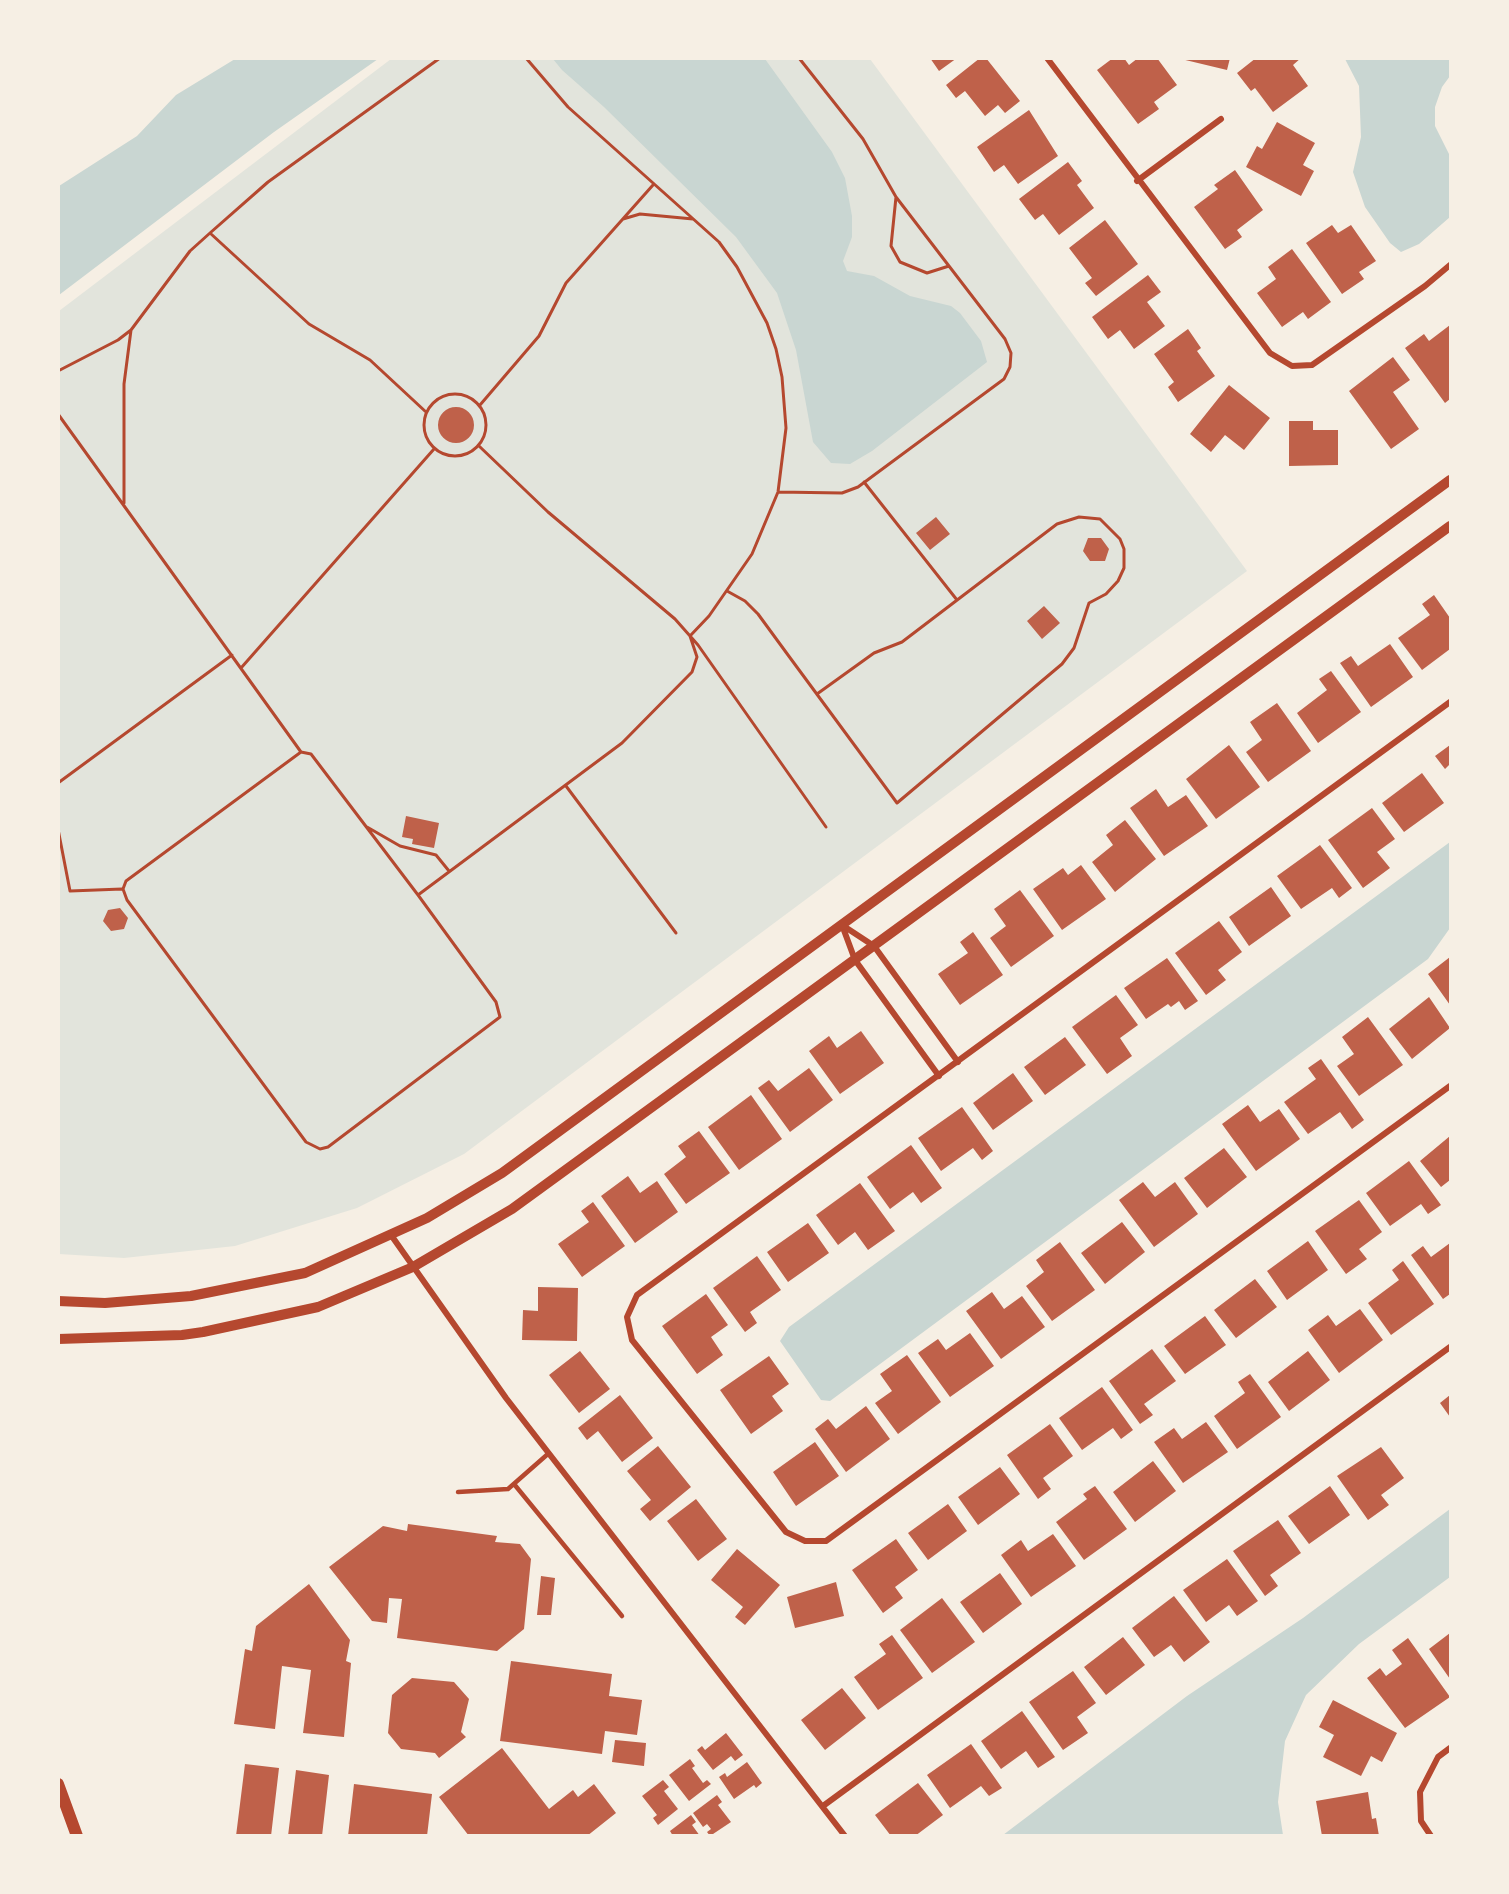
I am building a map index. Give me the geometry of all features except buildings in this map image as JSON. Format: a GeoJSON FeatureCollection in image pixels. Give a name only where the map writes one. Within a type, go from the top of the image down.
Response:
{"type":"FeatureCollection","features":[{"type":"Feature","properties":{"kind":"main road"},"geometry":{"type":"LineString","coordinates":[[58,1784],[77,1836]]}},
{"type":"Feature","properties":{"kind":"street"},"geometry":{"type":"LineString","coordinates":[[1047,58],[1137,181],[1270,353],[1292,366],[1312,366],[1425,286],[1450,265]]}},
{"type":"Feature","properties":{"kind":"street"},"geometry":{"type":"LineString","coordinates":[[1137,181],[1221,119]]}},
{"type":"Feature","properties":{"kind":"street"},"geometry":{"type":"LineString","coordinates":[[58,1301],[105,1303],[202,1294],[305,1273],[427,1218],[501,1173],[1450,480]]}},
{"type":"Feature","properties":{"kind":"street"},"geometry":{"type":"LineString","coordinates":[[58,1340],[182,1335],[203,1332],[318,1307],[413,1268],[512,1209],[1450,526]]}},
{"type":"Feature","properties":{"kind":"street"},"geometry":{"type":"LineString","coordinates":[[1450,702],[637,1295],[627,1317],[632,1340],[786,1532],[805,1541],[825,1541],[1450,1086]]}},
{"type":"Feature","properties":{"kind":"street"},"geometry":{"type":"LineString","coordinates":[[842,925],[873,946],[958,1062]]}},
{"type":"Feature","properties":{"kind":"street"},"geometry":{"type":"LineString","coordinates":[[842,925],[855,960],[939,1076]]}},
{"type":"Feature","properties":{"kind":"street"},"geometry":{"type":"LineString","coordinates":[[391,1235],[549,1453],[845,1836]]}},
{"type":"Feature","properties":{"kind":"street"},"geometry":{"type":"LineString","coordinates":[[823,1806],[1450,1347]]}},
{"type":"Feature","properties":{"kind":"street"},"geometry":{"type":"LineString","coordinates":[[1431,1836],[1421,1821],[1420,1792],[1438,1757],[1450,1748]]}},
{"type":"Feature","properties":{"kind":"lane"},"geometry":{"type":"LineString","coordinates":[[458,1492],[508,1489],[549,1453]]}},
{"type":"Feature","properties":{"kind":"lane"},"geometry":{"type":"LineString","coordinates":[[514,1484],[622,1616]]}},
{"type":"Feature","properties":{"kind":"path"},"geometry":{"type":"LineString","coordinates":[[58,371],[118,340],[131,330],[190,251],[210,233],[268,182],[440,58]]}},
{"type":"Feature","properties":{"kind":"path"},"geometry":{"type":"LineString","coordinates":[[526,58],[568,107],[719,242],[737,267],[767,323],[777,349],[786,420],[778,492],[752,554],[727,591],[690,636]]}},
{"type":"Feature","properties":{"kind":"path"},"geometry":{"type":"LineString","coordinates":[[778,492],[842,493],[864,482],[1004,379],[1010,367],[1011,352],[1005,339],[896,197],[862,139],[799,58]]}},
{"type":"Feature","properties":{"kind":"path"},"geometry":{"type":"LineString","coordinates":[[480,405],[539,336],[566,283],[653,185]]}},
{"type":"Feature","properties":{"kind":"path"},"geometry":{"type":"LineString","coordinates":[[896,197],[891,246],[900,262],[921,273],[933,273],[949,266]]}},
{"type":"Feature","properties":{"kind":"path"},"geometry":{"type":"LineString","coordinates":[[622,220],[640,214],[694,219]]}},
{"type":"Feature","properties":{"kind":"path"},"geometry":{"type":"LineString","coordinates":[[210,233],[309,324],[370,360],[426,412]]}},
{"type":"Feature","properties":{"kind":"path"},"geometry":{"type":"LineString","coordinates":[[124,505],[123,395],[131,330]]}},
{"type":"Feature","properties":{"kind":"path"},"geometry":{"type":"LineString","coordinates":[[451,394],[472,398],[480,405],[487,426],[479,446],[471,452],[452,457],[434,449],[424,432],[426,412],[441,397],[451,394]]}},
{"type":"Feature","properties":{"kind":"path"},"geometry":{"type":"LineString","coordinates":[[58,414],[301,752],[311,754],[496,1002],[500,1017],[328,1147],[320,1149],[306,1142],[127,900],[123,889],[126,881],[301,752]]}},
{"type":"Feature","properties":{"kind":"path"},"geometry":{"type":"LineString","coordinates":[[479,446],[548,512],[675,619],[690,636],[826,827]]}},
{"type":"Feature","properties":{"kind":"path"},"geometry":{"type":"LineString","coordinates":[[242,668],[434,449]]}},
{"type":"Feature","properties":{"kind":"path"},"geometry":{"type":"LineString","coordinates":[[864,482],[957,600]]}},
{"type":"Feature","properties":{"kind":"path"},"geometry":{"type":"LineString","coordinates":[[727,591],[745,602],[758,614],[897,803],[1062,664],[1074,648],[1089,603],[1106,594],[1118,581],[1124,568],[1124,549],[1120,539],[1100,519],[1079,517],[1057,524],[902,642],[873,653],[817,694]]}},
{"type":"Feature","properties":{"kind":"path"},"geometry":{"type":"LineString","coordinates":[[418,895],[622,743],[692,672],[697,657],[690,636]]}},
{"type":"Feature","properties":{"kind":"path"},"geometry":{"type":"LineString","coordinates":[[58,783],[232,655]]}},
{"type":"Feature","properties":{"kind":"path"},"geometry":{"type":"LineString","coordinates":[[566,785],[676,933]]}},
{"type":"Feature","properties":{"kind":"path"},"geometry":{"type":"LineString","coordinates":[[366,826],[400,846],[436,855],[450,871]]}},
{"type":"Feature","properties":{"kind":"path"},"geometry":{"type":"LineString","coordinates":[[58,829],[70,891],[123,889]]}},
{"type":"Feature","properties":{"kind":"shaded area"},"geometry":{"type":"Polygon","coordinates":[[[235,59],[378,59],[274,132],[59,295],[59,186],[137,136],[176,95],[235,59]]]}},
{"type":"Feature","properties":{"kind":"shaded area"},"geometry":{"type":"Polygon","coordinates":[[[391,59],[870,59],[1247,571],[464,1154],[357,1208],[235,1246],[124,1258],[59,1254],[59,311],[391,59]]]}},
{"type":"Feature","properties":{"kind":"shaded area"},"geometry":{"type":"Polygon","coordinates":[[[553,59],[765,59],[832,152],[845,178],[852,216],[852,237],[843,261],[847,271],[874,276],[910,296],[951,306],[960,313],[981,341],[987,362],[872,451],[850,464],[831,463],[813,442],[796,350],[777,293],[736,237],[553,59]]]}},
{"type":"Feature","properties":{"kind":"shaded area"},"geometry":{"type":"Polygon","coordinates":[[[1345,59],[1450,59],[1450,76],[1442,87],[1435,107],[1435,126],[1450,156],[1450,217],[1419,244],[1401,252],[1390,243],[1365,207],[1353,172],[1361,137],[1359,86],[1345,59]]]}},
{"type":"Feature","properties":{"kind":"shaded area"},"geometry":{"type":"Polygon","coordinates":[[[1450,842],[1450,928],[1428,959],[830,1401],[821,1400],[780,1341],[789,1327],[1450,842]]]}},
{"type":"Feature","properties":{"kind":"shaded area"},"geometry":{"type":"Polygon","coordinates":[[[1450,1509],[1450,1577],[1359,1644],[1306,1695],[1285,1741],[1278,1802],[1283,1835],[1003,1835],[1187,1696],[1303,1618],[1450,1509]]]}}]}
